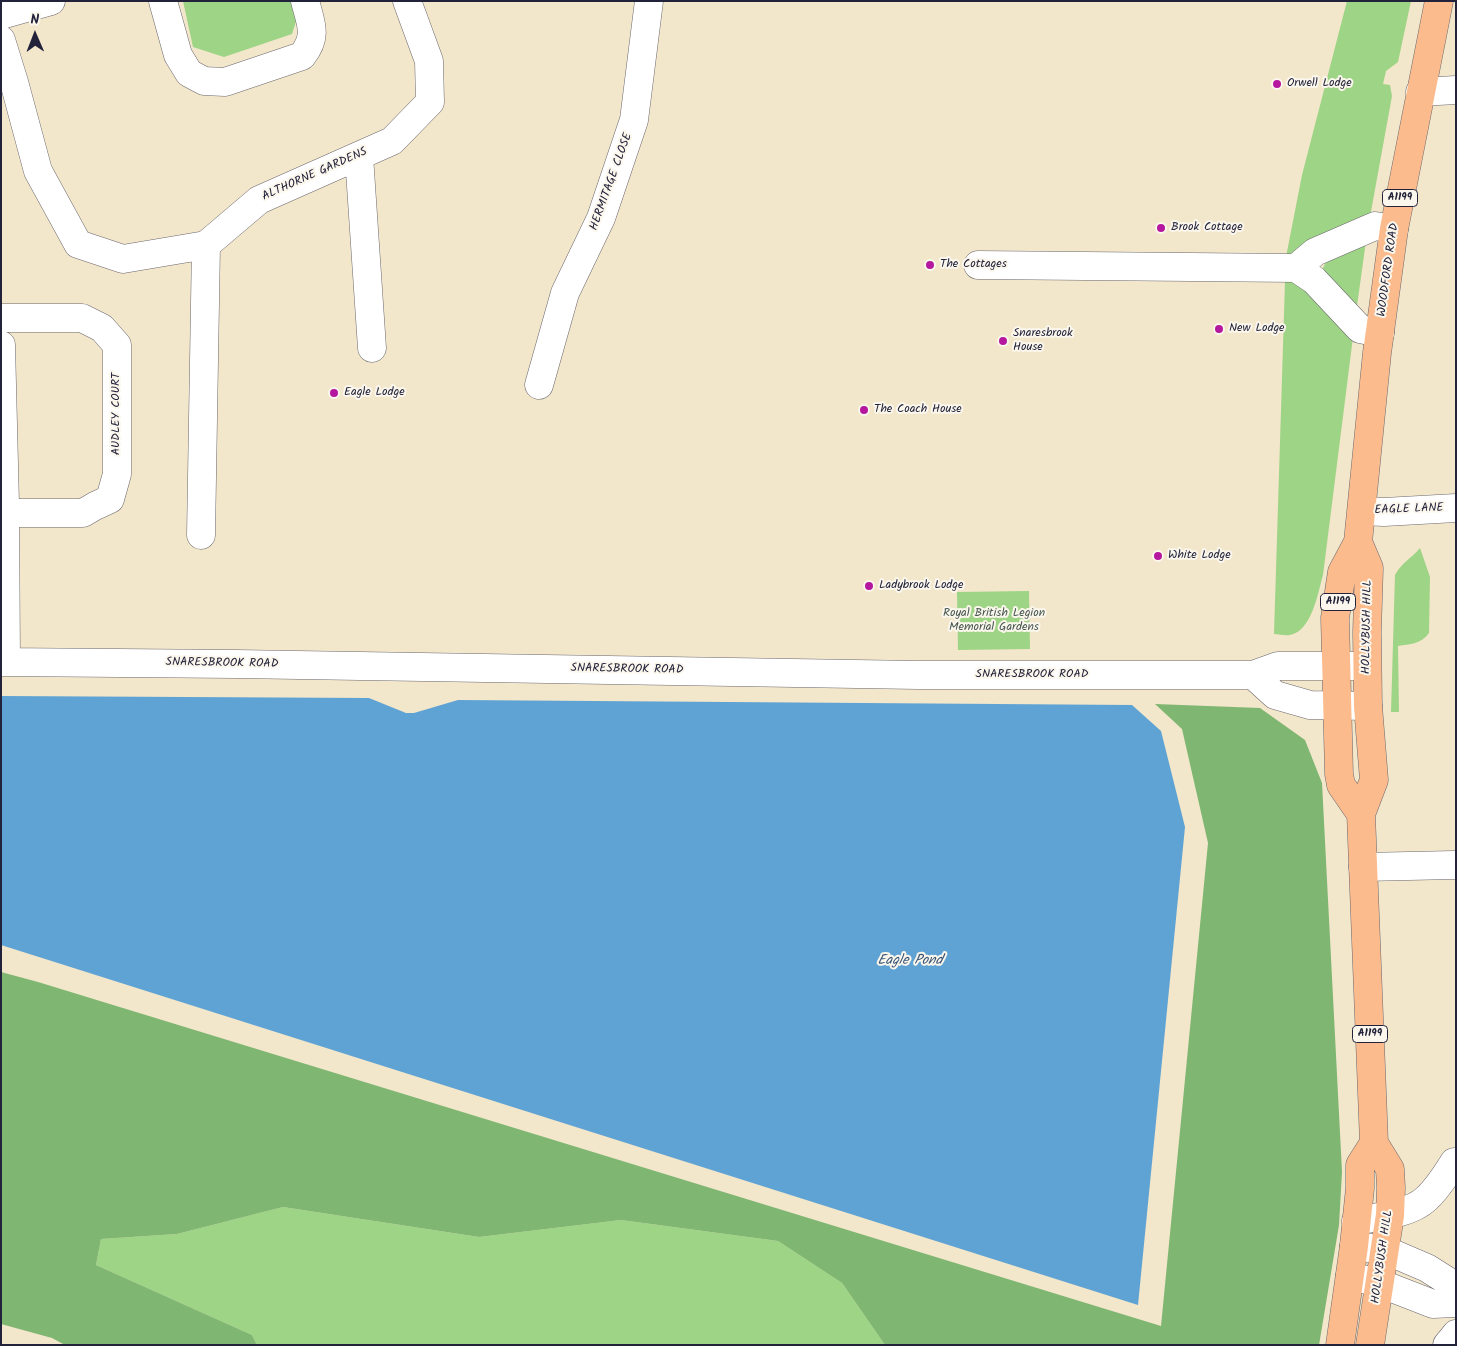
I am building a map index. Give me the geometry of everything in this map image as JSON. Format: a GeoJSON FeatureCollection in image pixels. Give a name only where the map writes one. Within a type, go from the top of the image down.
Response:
{"type":"FeatureCollection","features":[{"type":"Feature","properties":{"kind":"main road","name":"WOODFORD ROAD"},"geometry":{"type":"LineString","coordinates":[[1358,542],[1380,333],[1394,229],[1439,1]]}},
{"type":"Feature","properties":{"kind":"main road","name":"HOLLYBUSH HILL"},"geometry":{"type":"LineString","coordinates":[[1358,542],[1369,568],[1367,666],[1374,780],[1361,814],[1374,1143],[1390,1169],[1390,1215],[1370,1345]]}},
{"type":"Feature","properties":{"kind":"main road","name":"A1199"},"geometry":{"type":"LineString","coordinates":[[1358,542],[1342,572],[1335,618],[1341,785],[1361,814]]}},
{"type":"Feature","properties":{"kind":"main road"},"geometry":{"type":"LineString","coordinates":[[1340,1345],[1355,1234],[1360,1165],[1374,1143]]}},
{"type":"Feature","properties":{"kind":"street"},"geometry":{"type":"LineString","coordinates":[[1,15],[51,1]]}},
{"type":"Feature","properties":{"kind":"street"},"geometry":{"type":"LineString","coordinates":[[163,1],[178,55],[189,73],[204,81],[224,82],[302,56],[310,47],[314,32],[305,1]]}},
{"type":"Feature","properties":{"kind":"street","name":"ALTHORNE GARDENS"},"geometry":{"type":"LineString","coordinates":[[206,245],[259,200],[392,141],[430,102],[429,61],[407,1]]}},
{"type":"Feature","properties":{"kind":"street","name":"HERMITAGE CLOSE"},"geometry":{"type":"LineString","coordinates":[[539,385],[565,293],[601,218],[634,120],[650,1]]}},
{"type":"Feature","properties":{"kind":"street"},"geometry":{"type":"LineString","coordinates":[[1,40],[38,172],[78,244],[123,259],[206,245],[201,535]]}},
{"type":"Feature","properties":{"kind":"street"},"geometry":{"type":"LineString","coordinates":[[1420,92],[1456,90]]}},
{"type":"Feature","properties":{"kind":"street"},"geometry":{"type":"LineString","coordinates":[[358,156],[372,348]]}},
{"type":"Feature","properties":{"kind":"street"},"geometry":{"type":"LineString","coordinates":[[1296,268],[1315,252],[1375,226],[1394,229]]}},
{"type":"Feature","properties":{"kind":"street"},"geometry":{"type":"LineString","coordinates":[[978,265],[1296,268],[1314,280],[1360,329],[1380,333]]}},
{"type":"Feature","properties":{"kind":"street","name":"AUDLEY COURT"},"geometry":{"type":"LineString","coordinates":[[1,318],[82,318],[102,328],[117,345],[117,474],[110,499],[83,513],[4,507]]}},
{"type":"Feature","properties":{"kind":"street"},"geometry":{"type":"LineString","coordinates":[[1,345],[4,662]]}},
{"type":"Feature","properties":{"kind":"street","name":"EAGLE LANE"},"geometry":{"type":"LineString","coordinates":[[1362,510],[1384,512],[1456,508]]}},
{"type":"Feature","properties":{"kind":"street","name":"SNARESBROOK ROAD"},"geometry":{"type":"LineString","coordinates":[[4,662],[918,675],[1253,675],[1278,666],[1367,666]]}},
{"type":"Feature","properties":{"kind":"street"},"geometry":{"type":"LineString","coordinates":[[1253,675],[1275,695],[1310,705],[1337,707],[1368,706]]}},
{"type":"Feature","properties":{"kind":"street"},"geometry":{"type":"LineString","coordinates":[[1363,866],[1454,865]]}},
{"type":"Feature","properties":{"kind":"street"},"geometry":{"type":"LineString","coordinates":[[1355,1234],[1390,1215],[1425,1200],[1454,1162]]}},
{"type":"Feature","properties":{"kind":"street"},"geometry":{"type":"LineString","coordinates":[[1350,1276],[1379,1283],[1434,1304],[1455,1303],[1446,1280],[1427,1268],[1355,1234]]}},
{"type":"Feature","properties":{"kind":"street"},"geometry":{"type":"LineString","coordinates":[[1447,1345],[1456,1334]]}},
{"type":"Feature","properties":{"kind":"green space"},"geometry":{"type":"Polygon","coordinates":[[[183,1],[295,1],[299,12],[292,34],[224,57],[193,47],[183,1]]]}},
{"type":"Feature","properties":{"kind":"green space"},"geometry":{"type":"Polygon","coordinates":[[[1347,1],[1411,1],[1398,62],[1386,71],[1383,84],[1390,85],[1392,96],[1370,217],[1286,257],[1302,175],[1347,1]]]}},
{"type":"Feature","properties":{"kind":"green space"},"geometry":{"type":"Polygon","coordinates":[[[1367,234],[1356,313],[1324,277],[1323,268],[1330,254],[1367,234]]]}},
{"type":"Feature","properties":{"kind":"green space"},"geometry":{"type":"Polygon","coordinates":[[[1285,282],[1299,282],[1353,337],[1323,575],[1309,619],[1298,632],[1290,635],[1274,634],[1285,282]]]}},
{"type":"Feature","properties":{"kind":"green space"},"geometry":{"type":"Polygon","coordinates":[[[1420,548],[1430,577],[1429,633],[1419,641],[1398,646],[1399,712],[1391,712],[1395,575],[1400,567],[1420,548]]]}},
{"type":"Feature","properties":{"kind":"green space","name":"Royal British Legion Memorial Gardens"},"geometry":{"type":"Polygon","coordinates":[[[1029,591],[1030,649],[958,650],[957,592],[1029,591]]]}},
{"type":"Feature","properties":{"kind":"green space"},"geometry":{"type":"Polygon","coordinates":[[[1155,704],[1260,708],[1305,740],[1322,783],[1342,1172],[1339,1225],[1319,1345],[885,1345],[842,1283],[778,1241],[621,1220],[479,1237],[283,1207],[177,1234],[101,1239],[96,1265],[252,1335],[257,1345],[65,1345],[52,1338],[1,1324],[1,972],[1161,1326],[1208,843],[1182,729],[1155,704]]]}},
{"type":"Feature","properties":{"kind":"green space"},"geometry":{"type":"Polygon","coordinates":[[[283,1207],[479,1237],[621,1220],[778,1241],[842,1283],[885,1345],[257,1345],[252,1335],[96,1265],[101,1239],[177,1234],[283,1207]]]}},
{"type":"Feature","properties":{"kind":"water","name":"Eagle Pond"},"geometry":{"type":"Polygon","coordinates":[[[1,696],[369,698],[406,713],[414,713],[458,700],[1132,705],[1161,731],[1185,827],[1138,1305],[1,945],[1,696]]]}},
{"type":"Feature","properties":{"kind":"place","name":"Orwell Lodge"},"geometry":{"type":"Point","coordinates":[1277,84]}},
{"type":"Feature","properties":{"kind":"place","name":"Brook Cottage"},"geometry":{"type":"Point","coordinates":[1161,228]}},
{"type":"Feature","properties":{"kind":"place","name":"The Cottages"},"geometry":{"type":"Point","coordinates":[930,265]}},
{"type":"Feature","properties":{"kind":"place","name":"New Lodge"},"geometry":{"type":"Point","coordinates":[1219,329]}},
{"type":"Feature","properties":{"kind":"place","name":"Snaresbrook House"},"geometry":{"type":"Point","coordinates":[1003,341]}},
{"type":"Feature","properties":{"kind":"place","name":"Eagle Lodge"},"geometry":{"type":"Point","coordinates":[334,393]}},
{"type":"Feature","properties":{"kind":"place","name":"The Coach House"},"geometry":{"type":"Point","coordinates":[864,410]}},
{"type":"Feature","properties":{"kind":"place","name":"White Lodge"},"geometry":{"type":"Point","coordinates":[1158,556]}},
{"type":"Feature","properties":{"kind":"place","name":"Ladybrook Lodge"},"geometry":{"type":"Point","coordinates":[869,586]}}]}
